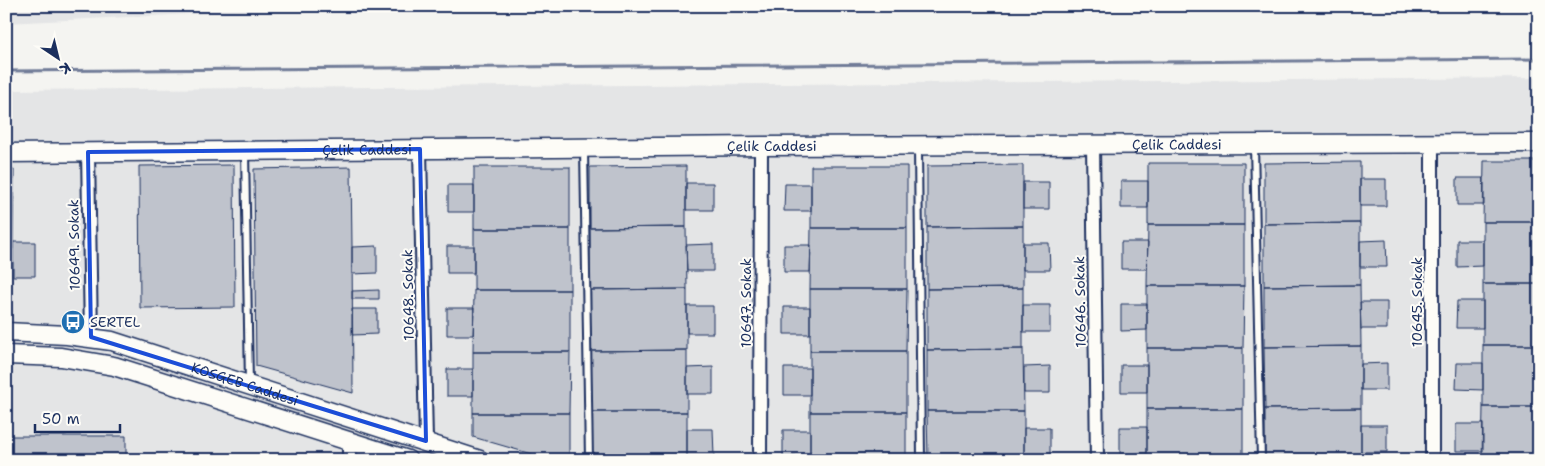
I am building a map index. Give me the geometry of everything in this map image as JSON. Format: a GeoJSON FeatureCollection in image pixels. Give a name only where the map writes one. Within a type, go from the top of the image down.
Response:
{"type":"FeatureCollection","features":[{"type":"Feature","properties":{"kind":"street","name":"Çelik Caddesi"},"geometry":{"type":"LineString","coordinates":[[6,153],[584,147],[1539,143]]}},
{"type":"Feature","properties":{"kind":"street","name":"10645. Sokak"},"geometry":{"type":"LineString","coordinates":[[1432,144],[1432,460]]}},
{"type":"Feature","properties":{"kind":"street","name":"10646. Sokak"},"geometry":{"type":"LineString","coordinates":[[1093,145],[1097,460]]}},
{"type":"Feature","properties":{"kind":"street","name":"10647. Sokak"},"geometry":{"type":"LineString","coordinates":[[760,460],[761,146]]}},
{"type":"Feature","properties":{"kind":"street","name":"10648. Sokak"},"geometry":{"type":"LineString","coordinates":[[420,149],[426,441]]}},
{"type":"Feature","properties":{"kind":"street","name":"10649. Sokak"},"geometry":{"type":"LineString","coordinates":[[88,152],[91,337]]}},
{"type":"Feature","properties":{"kind":"street","name":"KOSGEB Caddesi"},"geometry":{"type":"LineString","coordinates":[[6,332],[91,337],[112,341],[480,460]]}},
{"type":"Feature","properties":{"kind":"street","name":"KOSGEB Caddesi"},"geometry":{"type":"LineString","coordinates":[[6,355],[62,358],[114,366],[408,460]]}},
{"type":"Feature","properties":{"kind":"street"},"geometry":{"type":"LineString","coordinates":[[349,460],[350,441]]}},
{"type":"Feature","properties":{"kind":"lane"},"geometry":{"type":"LineString","coordinates":[[1254,144],[1261,460]]}},
{"type":"Feature","properties":{"kind":"lane"},"geometry":{"type":"LineString","coordinates":[[918,145],[920,460]]}},
{"type":"Feature","properties":{"kind":"lane"},"geometry":{"type":"LineString","coordinates":[[584,147],[589,460]]}},
{"type":"Feature","properties":{"kind":"lane"},"geometry":{"type":"LineString","coordinates":[[245,150],[250,385]]}},
{"type":"Feature","properties":{"kind":"highlighted area"},"geometry":{"type":"Polygon","coordinates":[[[420,149],[426,441],[91,337],[88,152],[420,149]]]}},
{"type":"Feature","properties":{"kind":"shaded area"},"geometry":{"type":"Polygon","coordinates":[[[6,6],[354,6],[6,23],[6,6]]]}},
{"type":"Feature","properties":{"kind":"shaded area"},"geometry":{"type":"Polygon","coordinates":[[[1539,78],[1539,460],[6,460],[6,90],[1539,78]]]}},
{"type":"Feature","properties":{"kind":"building"},"geometry":{"type":"Polygon","coordinates":[[[1484,161],[1539,161],[1539,222],[1483,222],[1484,161]]]}},
{"type":"Feature","properties":{"kind":"building"},"geometry":{"type":"Polygon","coordinates":[[[1360,162],[1360,223],[1264,224],[1264,163],[1360,162]]]}},
{"type":"Feature","properties":{"kind":"building"},"geometry":{"type":"Polygon","coordinates":[[[1148,163],[1244,163],[1244,225],[1148,225],[1148,163]]]}},
{"type":"Feature","properties":{"kind":"building"},"geometry":{"type":"Polygon","coordinates":[[[234,165],[235,307],[140,308],[139,166],[234,165]]]}},
{"type":"Feature","properties":{"kind":"building"},"geometry":{"type":"Polygon","coordinates":[[[1023,165],[1023,226],[927,227],[927,166],[1023,165]]]}},
{"type":"Feature","properties":{"kind":"building"},"geometry":{"type":"Polygon","coordinates":[[[686,166],[686,227],[590,228],[590,167],[686,166]]]}},
{"type":"Feature","properties":{"kind":"building"},"geometry":{"type":"Polygon","coordinates":[[[811,166],[907,166],[907,228],[811,228],[811,166]]]}},
{"type":"Feature","properties":{"kind":"building"},"geometry":{"type":"Polygon","coordinates":[[[351,167],[353,393],[256,366],[254,169],[351,167]]]}},
{"type":"Feature","properties":{"kind":"building"},"geometry":{"type":"Polygon","coordinates":[[[474,167],[570,167],[570,229],[474,229],[474,167]]]}},
{"type":"Feature","properties":{"kind":"building"},"geometry":{"type":"Polygon","coordinates":[[[6,170],[14,170],[13,249],[6,249],[6,170]]]}},
{"type":"Feature","properties":{"kind":"building"},"geometry":{"type":"Polygon","coordinates":[[[1457,178],[1484,178],[1484,205],[1457,205],[1457,178]]]}},
{"type":"Feature","properties":{"kind":"building"},"geometry":{"type":"Polygon","coordinates":[[[1360,179],[1386,179],[1386,206],[1360,206],[1360,179]]]}},
{"type":"Feature","properties":{"kind":"building"},"geometry":{"type":"Polygon","coordinates":[[[1121,181],[1148,181],[1148,208],[1121,208],[1121,181]]]}},
{"type":"Feature","properties":{"kind":"building"},"geometry":{"type":"Polygon","coordinates":[[[1023,182],[1049,182],[1049,209],[1023,209],[1023,182]]]}},
{"type":"Feature","properties":{"kind":"building"},"geometry":{"type":"Polygon","coordinates":[[[686,183],[713,183],[713,210],[686,210],[686,183]]]}},
{"type":"Feature","properties":{"kind":"building"},"geometry":{"type":"Polygon","coordinates":[[[785,184],[811,184],[811,211],[784,211],[785,184]]]}},
{"type":"Feature","properties":{"kind":"building"},"geometry":{"type":"Polygon","coordinates":[[[448,185],[474,185],[474,212],[448,212],[448,185]]]}},
{"type":"Feature","properties":{"kind":"building"},"geometry":{"type":"Polygon","coordinates":[[[1483,222],[1539,222],[1539,284],[1483,284],[1483,222]]]}},
{"type":"Feature","properties":{"kind":"building"},"geometry":{"type":"Polygon","coordinates":[[[1360,223],[1360,285],[1264,286],[1264,224],[1360,223]]]}},
{"type":"Feature","properties":{"kind":"building"},"geometry":{"type":"Polygon","coordinates":[[[1148,225],[1244,225],[1244,286],[1147,286],[1148,225]]]}},
{"type":"Feature","properties":{"kind":"building"},"geometry":{"type":"Polygon","coordinates":[[[1023,226],[1023,288],[927,289],[927,227],[1023,226]]]}},
{"type":"Feature","properties":{"kind":"building"},"geometry":{"type":"Polygon","coordinates":[[[686,227],[687,289],[590,290],[590,228],[686,227]]]}},
{"type":"Feature","properties":{"kind":"building"},"geometry":{"type":"Polygon","coordinates":[[[811,228],[907,228],[907,289],[810,289],[811,228]]]}},
{"type":"Feature","properties":{"kind":"building"},"geometry":{"type":"Polygon","coordinates":[[[474,229],[570,229],[570,290],[474,290],[474,229]]]}},
{"type":"Feature","properties":{"kind":"building"},"geometry":{"type":"Polygon","coordinates":[[[1386,240],[1387,267],[1360,267],[1360,241],[1386,240]]]}},
{"type":"Feature","properties":{"kind":"building"},"geometry":{"type":"Polygon","coordinates":[[[1457,240],[1483,240],[1483,266],[1457,267],[1457,240]]]}},
{"type":"Feature","properties":{"kind":"building"},"geometry":{"type":"Polygon","coordinates":[[[13,242],[35,242],[35,276],[13,276],[13,242]]]}},
{"type":"Feature","properties":{"kind":"building"},"geometry":{"type":"Polygon","coordinates":[[[1121,242],[1148,242],[1147,269],[1121,269],[1121,242]]]}},
{"type":"Feature","properties":{"kind":"building"},"geometry":{"type":"Polygon","coordinates":[[[1023,243],[1049,243],[1050,270],[1023,270],[1023,243]]]}},
{"type":"Feature","properties":{"kind":"building"},"geometry":{"type":"Polygon","coordinates":[[[713,244],[713,271],[687,271],[686,245],[713,244]]]}},
{"type":"Feature","properties":{"kind":"building"},"geometry":{"type":"Polygon","coordinates":[[[784,245],[811,245],[810,272],[784,272],[784,245]]]}},
{"type":"Feature","properties":{"kind":"building"},"geometry":{"type":"Polygon","coordinates":[[[377,246],[377,273],[352,274],[352,247],[377,246]]]}},
{"type":"Feature","properties":{"kind":"building"},"geometry":{"type":"Polygon","coordinates":[[[447,246],[474,246],[474,273],[447,273],[447,246]]]}},
{"type":"Feature","properties":{"kind":"building"},"geometry":{"type":"Polygon","coordinates":[[[1483,284],[1539,284],[1539,345],[1483,345],[1483,284]]]}},
{"type":"Feature","properties":{"kind":"building"},"geometry":{"type":"Polygon","coordinates":[[[1360,285],[1361,346],[1264,347],[1264,286],[1360,285]]]}},
{"type":"Feature","properties":{"kind":"building"},"geometry":{"type":"Polygon","coordinates":[[[1147,286],[1244,286],[1243,348],[1147,348],[1147,286]]]}},
{"type":"Feature","properties":{"kind":"building"},"geometry":{"type":"Polygon","coordinates":[[[1023,288],[1023,349],[927,350],[927,289],[1023,288]]]}},
{"type":"Feature","properties":{"kind":"building"},"geometry":{"type":"Polygon","coordinates":[[[687,289],[687,350],[591,351],[590,290],[687,289]]]}},
{"type":"Feature","properties":{"kind":"building"},"geometry":{"type":"Polygon","coordinates":[[[810,289],[907,289],[906,351],[810,351],[810,289]]]}},
{"type":"Feature","properties":{"kind":"building"},"geometry":{"type":"Polygon","coordinates":[[[379,290],[379,299],[352,299],[352,291],[379,290]]]}},
{"type":"Feature","properties":{"kind":"building"},"geometry":{"type":"Polygon","coordinates":[[[474,290],[570,290],[570,352],[473,352],[474,290]]]}},
{"type":"Feature","properties":{"kind":"building"},"geometry":{"type":"Polygon","coordinates":[[[1457,301],[1483,301],[1483,328],[1456,328],[1457,301]]]}},
{"type":"Feature","properties":{"kind":"building"},"geometry":{"type":"Polygon","coordinates":[[[1360,302],[1387,302],[1387,329],[1361,329],[1360,302]]]}},
{"type":"Feature","properties":{"kind":"building"},"geometry":{"type":"Polygon","coordinates":[[[1121,304],[1147,304],[1147,330],[1121,331],[1121,304]]]}},
{"type":"Feature","properties":{"kind":"building"},"geometry":{"type":"Polygon","coordinates":[[[1023,305],[1050,305],[1050,332],[1023,332],[1023,305]]]}},
{"type":"Feature","properties":{"kind":"building"},"geometry":{"type":"Polygon","coordinates":[[[687,306],[713,306],[713,333],[687,333],[687,306]]]}},
{"type":"Feature","properties":{"kind":"building"},"geometry":{"type":"Polygon","coordinates":[[[784,307],[810,307],[810,334],[784,334],[784,307]]]}},
{"type":"Feature","properties":{"kind":"building"},"geometry":{"type":"Polygon","coordinates":[[[447,308],[474,308],[473,335],[447,335],[447,308]]]}},
{"type":"Feature","properties":{"kind":"building"},"geometry":{"type":"Polygon","coordinates":[[[352,309],[377,309],[377,334],[352,335],[352,309]]]}},
{"type":"Feature","properties":{"kind":"building"},"geometry":{"type":"Polygon","coordinates":[[[1483,345],[1539,345],[1539,407],[1483,407],[1483,345]]]}},
{"type":"Feature","properties":{"kind":"building"},"geometry":{"type":"Polygon","coordinates":[[[1361,346],[1361,408],[1265,409],[1264,347],[1361,346]]]}},
{"type":"Feature","properties":{"kind":"building"},"geometry":{"type":"Polygon","coordinates":[[[1147,348],[1243,348],[1243,409],[1147,409],[1147,348]]]}},
{"type":"Feature","properties":{"kind":"building"},"geometry":{"type":"Polygon","coordinates":[[[1023,349],[1024,411],[927,411],[927,350],[1023,349]]]}},
{"type":"Feature","properties":{"kind":"building"},"geometry":{"type":"Polygon","coordinates":[[[687,350],[687,412],[591,412],[591,351],[687,350]]]}},
{"type":"Feature","properties":{"kind":"building"},"geometry":{"type":"Polygon","coordinates":[[[810,351],[906,351],[906,412],[810,412],[810,351]]]}},
{"type":"Feature","properties":{"kind":"building"},"geometry":{"type":"Polygon","coordinates":[[[473,352],[570,352],[569,413],[473,413],[473,352]]]}},
{"type":"Feature","properties":{"kind":"building"},"geometry":{"type":"Polygon","coordinates":[[[1387,363],[1387,390],[1361,390],[1361,364],[1387,363]]]}},
{"type":"Feature","properties":{"kind":"building"},"geometry":{"type":"Polygon","coordinates":[[[1457,363],[1483,363],[1483,390],[1456,389],[1457,363]]]}},
{"type":"Feature","properties":{"kind":"building"},"geometry":{"type":"Polygon","coordinates":[[[1121,365],[1147,365],[1147,392],[1121,392],[1121,365]]]}},
{"type":"Feature","properties":{"kind":"building"},"geometry":{"type":"Polygon","coordinates":[[[1050,366],[1050,393],[1024,393],[1024,367],[1050,366]]]}},
{"type":"Feature","properties":{"kind":"building"},"geometry":{"type":"Polygon","coordinates":[[[713,367],[713,394],[687,394],[687,368],[713,367]]]}},
{"type":"Feature","properties":{"kind":"building"},"geometry":{"type":"Polygon","coordinates":[[[784,368],[810,368],[810,395],[784,395],[784,368]]]}},
{"type":"Feature","properties":{"kind":"building"},"geometry":{"type":"Polygon","coordinates":[[[447,369],[473,369],[473,396],[447,396],[447,369]]]}},
{"type":"Feature","properties":{"kind":"building"},"geometry":{"type":"Polygon","coordinates":[[[1483,407],[1539,407],[1539,460],[1482,460],[1483,407]]]}},
{"type":"Feature","properties":{"kind":"building"},"geometry":{"type":"Polygon","coordinates":[[[1361,408],[1361,460],[1265,460],[1265,409],[1361,408]]]}},
{"type":"Feature","properties":{"kind":"building"},"geometry":{"type":"Polygon","coordinates":[[[1147,409],[1243,409],[1243,460],[1147,460],[1147,409]]]}},
{"type":"Feature","properties":{"kind":"building"},"geometry":{"type":"Polygon","coordinates":[[[927,411],[1024,411],[1024,460],[928,460],[927,411]]]}},
{"type":"Feature","properties":{"kind":"building"},"geometry":{"type":"Polygon","coordinates":[[[591,412],[687,412],[687,460],[591,460],[591,412]]]}},
{"type":"Feature","properties":{"kind":"building"},"geometry":{"type":"Polygon","coordinates":[[[810,412],[906,412],[906,460],[810,460],[810,412]]]}},
{"type":"Feature","properties":{"kind":"building"},"geometry":{"type":"Polygon","coordinates":[[[473,413],[569,413],[569,460],[552,460],[473,437],[473,413]]]}},
{"type":"Feature","properties":{"kind":"building"},"geometry":{"type":"Polygon","coordinates":[[[1456,424],[1483,424],[1483,451],[1456,451],[1456,424]]]}},
{"type":"Feature","properties":{"kind":"building"},"geometry":{"type":"Polygon","coordinates":[[[1361,425],[1387,425],[1387,452],[1361,452],[1361,425]]]}},
{"type":"Feature","properties":{"kind":"building"},"geometry":{"type":"Polygon","coordinates":[[[1120,427],[1147,427],[1147,453],[1120,454],[1120,427]]]}},
{"type":"Feature","properties":{"kind":"building"},"geometry":{"type":"Polygon","coordinates":[[[1024,428],[1050,428],[1050,455],[1024,455],[1024,428]]]}},
{"type":"Feature","properties":{"kind":"building"},"geometry":{"type":"Polygon","coordinates":[[[687,429],[713,429],[714,456],[687,456],[687,429]]]}},
{"type":"Feature","properties":{"kind":"building"},"geometry":{"type":"Polygon","coordinates":[[[783,430],[810,430],[810,456],[783,457],[783,430]]]}},
{"type":"Feature","properties":{"kind":"building"},"geometry":{"type":"Polygon","coordinates":[[[6,436],[126,436],[126,460],[6,460],[6,436]]]}},
{"type":"Feature","properties":{"kind":"waterway"},"geometry":{"type":"LineString","coordinates":[[6,71],[1539,59]]}},
{"type":"Feature","properties":{"kind":"place","name":"SERTEL"},"geometry":{"type":"Point","coordinates":[73,322]}}]}
